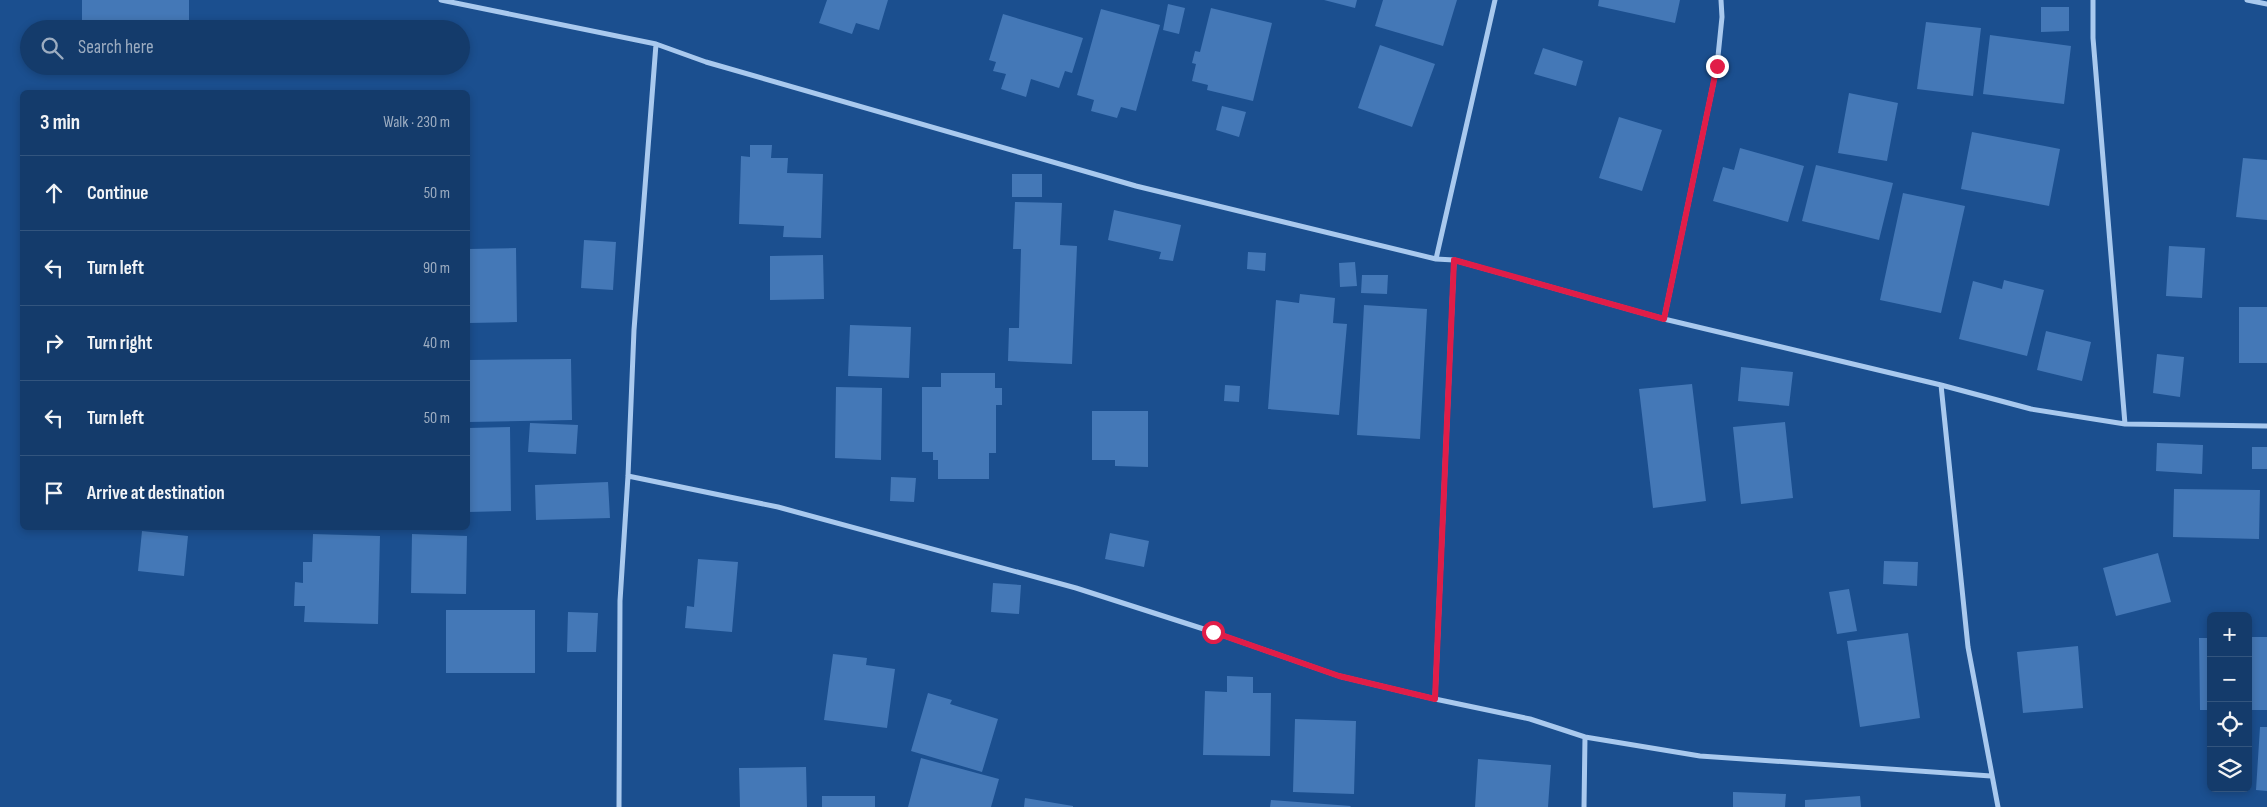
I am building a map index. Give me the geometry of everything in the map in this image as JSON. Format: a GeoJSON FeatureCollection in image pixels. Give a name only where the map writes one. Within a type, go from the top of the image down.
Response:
{"type":"FeatureCollection","features":[{"type":"Feature","properties":{"kind":"street"},"geometry":{"type":"LineString","coordinates":[[441,0],[656,44],[706,62],[1136,186],[1436,259],[1454,260],[1664,319],[1941,385],[2031,409],[2125,424],[2267,426]]}},
{"type":"Feature","properties":{"kind":"street"},"geometry":{"type":"LineString","coordinates":[[1436,259],[1495,0]]}},
{"type":"Feature","properties":{"kind":"street"},"geometry":{"type":"LineString","coordinates":[[1664,319],[1717,66],[1722,18],[1721,0]]}},
{"type":"Feature","properties":{"kind":"street"},"geometry":{"type":"LineString","coordinates":[[2093,0],[2093,48],[2125,424]]}},
{"type":"Feature","properties":{"kind":"street"},"geometry":{"type":"LineString","coordinates":[[2246,0],[2267,4]]}},
{"type":"Feature","properties":{"kind":"street"},"geometry":{"type":"LineString","coordinates":[[618,807],[620,601],[628,476],[634,330],[656,44]]}},
{"type":"Feature","properties":{"kind":"street"},"geometry":{"type":"LineString","coordinates":[[1435,699],[1454,260]]}},
{"type":"Feature","properties":{"kind":"street"},"geometry":{"type":"LineString","coordinates":[[1941,385],[1968,648],[1998,807]]}},
{"type":"Feature","properties":{"kind":"street"},"geometry":{"type":"LineString","coordinates":[[628,476],[778,507],[1076,588],[1213,632],[1339,676],[1530,719],[1585,737],[1700,756],[1991,776]]}},
{"type":"Feature","properties":{"kind":"street"},"geometry":{"type":"LineString","coordinates":[[1584,807],[1585,737]]}},
{"type":"Feature","properties":{"kind":"building"},"geometry":{"type":"Polygon","coordinates":[[[82,0],[189,0],[189,20],[82,20],[82,0]]]}},
{"type":"Feature","properties":{"kind":"building"},"geometry":{"type":"Polygon","coordinates":[[[827,0],[888,0],[879,30],[856,23],[852,34],[819,23],[827,0]]]}},
{"type":"Feature","properties":{"kind":"building"},"geometry":{"type":"Polygon","coordinates":[[[1324,0],[1357,0],[1355,8],[1324,0]]]}},
{"type":"Feature","properties":{"kind":"building"},"geometry":{"type":"Polygon","coordinates":[[[1383,0],[1457,0],[1443,46],[1375,26],[1383,0]]]}},
{"type":"Feature","properties":{"kind":"building"},"geometry":{"type":"Polygon","coordinates":[[[1599,0],[1680,0],[1675,23],[1598,6],[1599,0]]]}},
{"type":"Feature","properties":{"kind":"building"},"geometry":{"type":"Polygon","coordinates":[[[1168,4],[1185,8],[1179,34],[1163,30],[1168,4]]]}},
{"type":"Feature","properties":{"kind":"building"},"geometry":{"type":"Polygon","coordinates":[[[2041,7],[2069,7],[2069,31],[2041,32],[2041,7]]]}},
{"type":"Feature","properties":{"kind":"building"},"geometry":{"type":"Polygon","coordinates":[[[1211,8],[1272,23],[1253,101],[1207,90],[1208,85],[1192,81],[1196,64],[1192,63],[1195,51],[1200,52],[1211,8]]]}},
{"type":"Feature","properties":{"kind":"building"},"geometry":{"type":"Polygon","coordinates":[[[1101,9],[1160,25],[1136,111],[1121,107],[1117,118],[1091,111],[1094,100],[1077,95],[1101,9]]]}},
{"type":"Feature","properties":{"kind":"building"},"geometry":{"type":"Polygon","coordinates":[[[1003,14],[1083,38],[1072,73],[1065,71],[1059,88],[1031,79],[1026,97],[1001,89],[1006,74],[993,71],[996,62],[989,60],[1003,14]]]}},
{"type":"Feature","properties":{"kind":"building"},"geometry":{"type":"Polygon","coordinates":[[[1926,22],[1981,28],[1973,96],[1917,89],[1926,22]]]}},
{"type":"Feature","properties":{"kind":"building"},"geometry":{"type":"Polygon","coordinates":[[[1990,35],[2071,46],[2064,104],[1983,94],[1990,35]]]}},
{"type":"Feature","properties":{"kind":"building"},"geometry":{"type":"Polygon","coordinates":[[[1380,45],[1435,64],[1412,127],[1358,108],[1380,45]]]}},
{"type":"Feature","properties":{"kind":"building"},"geometry":{"type":"Polygon","coordinates":[[[1543,48],[1583,61],[1576,86],[1534,74],[1543,48]]]}},
{"type":"Feature","properties":{"kind":"building"},"geometry":{"type":"Polygon","coordinates":[[[1849,93],[1898,103],[1887,161],[1838,153],[1849,93]]]}},
{"type":"Feature","properties":{"kind":"building"},"geometry":{"type":"Polygon","coordinates":[[[1222,106],[1246,112],[1239,137],[1216,130],[1222,106]]]}},
{"type":"Feature","properties":{"kind":"building"},"geometry":{"type":"Polygon","coordinates":[[[1619,117],[1662,130],[1642,191],[1599,178],[1619,117]]]}},
{"type":"Feature","properties":{"kind":"building"},"geometry":{"type":"Polygon","coordinates":[[[1972,132],[2060,149],[2049,206],[1961,189],[1972,132]]]}},
{"type":"Feature","properties":{"kind":"building"},"geometry":{"type":"Polygon","coordinates":[[[750,145],[772,145],[771,158],[788,158],[787,173],[823,174],[821,238],[783,237],[784,226],[739,224],[741,156],[750,157],[750,145]]]}},
{"type":"Feature","properties":{"kind":"building"},"geometry":{"type":"Polygon","coordinates":[[[1740,148],[1804,166],[1788,222],[1713,201],[1723,167],[1734,170],[1740,148]]]}},
{"type":"Feature","properties":{"kind":"building"},"geometry":{"type":"Polygon","coordinates":[[[2243,158],[2267,160],[2267,220],[2236,217],[2243,158]]]}},
{"type":"Feature","properties":{"kind":"building"},"geometry":{"type":"Polygon","coordinates":[[[1816,165],[1893,183],[1879,240],[1802,221],[1816,165]]]}},
{"type":"Feature","properties":{"kind":"building"},"geometry":{"type":"Polygon","coordinates":[[[1012,174],[1042,174],[1042,197],[1012,197],[1012,174]]]}},
{"type":"Feature","properties":{"kind":"building"},"geometry":{"type":"Polygon","coordinates":[[[1903,193],[1965,206],[1941,313],[1880,300],[1903,193]]]}},
{"type":"Feature","properties":{"kind":"building"},"geometry":{"type":"Polygon","coordinates":[[[1015,202],[1062,203],[1060,245],[1077,246],[1072,364],[1008,361],[1009,328],[1019,328],[1021,249],[1013,249],[1015,202]]]}},
{"type":"Feature","properties":{"kind":"building"},"geometry":{"type":"Polygon","coordinates":[[[1114,210],[1181,225],[1173,261],[1159,259],[1161,252],[1108,240],[1114,210]]]}},
{"type":"Feature","properties":{"kind":"building"},"geometry":{"type":"Polygon","coordinates":[[[584,240],[616,242],[613,290],[581,288],[584,240]]]}},
{"type":"Feature","properties":{"kind":"building"},"geometry":{"type":"Polygon","coordinates":[[[2169,246],[2205,248],[2202,298],[2166,296],[2169,246]]]}},
{"type":"Feature","properties":{"kind":"building"},"geometry":{"type":"Polygon","coordinates":[[[516,248],[517,322],[470,323],[470,249],[516,248]]]}},
{"type":"Feature","properties":{"kind":"building"},"geometry":{"type":"Polygon","coordinates":[[[1248,252],[1266,253],[1265,271],[1247,269],[1248,252]]]}},
{"type":"Feature","properties":{"kind":"building"},"geometry":{"type":"Polygon","coordinates":[[[823,255],[824,299],[770,300],[770,256],[823,255]]]}},
{"type":"Feature","properties":{"kind":"building"},"geometry":{"type":"Polygon","coordinates":[[[1355,262],[1357,286],[1340,287],[1339,263],[1355,262]]]}},
{"type":"Feature","properties":{"kind":"building"},"geometry":{"type":"Polygon","coordinates":[[[1362,275],[1388,275],[1387,294],[1361,293],[1362,275]]]}},
{"type":"Feature","properties":{"kind":"building"},"geometry":{"type":"Polygon","coordinates":[[[2004,280],[2044,290],[2027,356],[1959,339],[1973,281],[2002,289],[2004,280]]]}},
{"type":"Feature","properties":{"kind":"building"},"geometry":{"type":"Polygon","coordinates":[[[1300,294],[1335,298],[1333,323],[1347,324],[1339,415],[1268,409],[1276,300],[1299,303],[1300,294]]]}},
{"type":"Feature","properties":{"kind":"building"},"geometry":{"type":"Polygon","coordinates":[[[1364,305],[1427,309],[1420,439],[1357,435],[1364,305]]]}},
{"type":"Feature","properties":{"kind":"building"},"geometry":{"type":"Polygon","coordinates":[[[2239,307],[2267,307],[2267,363],[2239,363],[2239,307]]]}},
{"type":"Feature","properties":{"kind":"building"},"geometry":{"type":"Polygon","coordinates":[[[850,325],[911,327],[909,378],[848,376],[850,325]]]}},
{"type":"Feature","properties":{"kind":"building"},"geometry":{"type":"Polygon","coordinates":[[[2046,331],[2091,342],[2082,381],[2037,370],[2046,331]]]}},
{"type":"Feature","properties":{"kind":"building"},"geometry":{"type":"Polygon","coordinates":[[[2157,354],[2184,357],[2180,397],[2153,393],[2157,354]]]}},
{"type":"Feature","properties":{"kind":"building"},"geometry":{"type":"Polygon","coordinates":[[[571,359],[572,420],[470,422],[470,360],[571,359]]]}},
{"type":"Feature","properties":{"kind":"building"},"geometry":{"type":"Polygon","coordinates":[[[1741,367],[1793,372],[1789,406],[1738,401],[1741,367]]]}},
{"type":"Feature","properties":{"kind":"building"},"geometry":{"type":"Polygon","coordinates":[[[941,373],[995,373],[995,388],[1002,388],[1002,405],[996,405],[996,453],[989,453],[989,479],[938,479],[938,460],[933,460],[933,452],[922,452],[922,387],[941,387],[941,373]]]}},
{"type":"Feature","properties":{"kind":"building"},"geometry":{"type":"Polygon","coordinates":[[[1692,384],[1706,501],[1653,508],[1639,389],[1692,384]]]}},
{"type":"Feature","properties":{"kind":"building"},"geometry":{"type":"Polygon","coordinates":[[[1225,385],[1240,386],[1239,402],[1224,401],[1225,385]]]}},
{"type":"Feature","properties":{"kind":"building"},"geometry":{"type":"Polygon","coordinates":[[[836,387],[882,388],[881,460],[835,458],[836,387]]]}},
{"type":"Feature","properties":{"kind":"building"},"geometry":{"type":"Polygon","coordinates":[[[1092,411],[1148,411],[1148,467],[1115,466],[1115,460],[1092,460],[1092,411]]]}},
{"type":"Feature","properties":{"kind":"building"},"geometry":{"type":"Polygon","coordinates":[[[1785,422],[1793,498],[1741,504],[1733,427],[1785,422]]]}},
{"type":"Feature","properties":{"kind":"building"},"geometry":{"type":"Polygon","coordinates":[[[530,423],[578,425],[576,454],[528,452],[530,423]]]}},
{"type":"Feature","properties":{"kind":"building"},"geometry":{"type":"Polygon","coordinates":[[[510,427],[511,511],[470,512],[470,428],[510,427]]]}},
{"type":"Feature","properties":{"kind":"building"},"geometry":{"type":"Polygon","coordinates":[[[2157,443],[2203,445],[2202,474],[2156,471],[2157,443]]]}},
{"type":"Feature","properties":{"kind":"building"},"geometry":{"type":"Polygon","coordinates":[[[2252,447],[2267,447],[2267,469],[2252,469],[2252,447]]]}},
{"type":"Feature","properties":{"kind":"building"},"geometry":{"type":"Polygon","coordinates":[[[891,477],[916,478],[914,502],[890,501],[891,477]]]}},
{"type":"Feature","properties":{"kind":"building"},"geometry":{"type":"Polygon","coordinates":[[[608,482],[610,518],[536,520],[535,485],[608,482]]]}},
{"type":"Feature","properties":{"kind":"building"},"geometry":{"type":"Polygon","coordinates":[[[2174,489],[2260,490],[2259,539],[2173,537],[2174,489]]]}},
{"type":"Feature","properties":{"kind":"building"},"geometry":{"type":"Polygon","coordinates":[[[142,531],[188,536],[184,576],[138,571],[142,531]]]}},
{"type":"Feature","properties":{"kind":"building"},"geometry":{"type":"Polygon","coordinates":[[[1110,533],[1149,541],[1144,567],[1105,559],[1110,533]]]}},
{"type":"Feature","properties":{"kind":"building"},"geometry":{"type":"Polygon","coordinates":[[[313,534],[380,536],[378,624],[304,622],[305,606],[294,606],[295,582],[303,583],[303,562],[312,562],[313,534]]]}},
{"type":"Feature","properties":{"kind":"building"},"geometry":{"type":"Polygon","coordinates":[[[412,534],[467,536],[466,594],[411,593],[412,534]]]}},
{"type":"Feature","properties":{"kind":"building"},"geometry":{"type":"Polygon","coordinates":[[[2158,553],[2171,602],[2116,616],[2103,568],[2158,553]]]}},
{"type":"Feature","properties":{"kind":"building"},"geometry":{"type":"Polygon","coordinates":[[[698,559],[738,562],[732,632],[685,628],[687,606],[694,607],[698,559]]]}},
{"type":"Feature","properties":{"kind":"building"},"geometry":{"type":"Polygon","coordinates":[[[1884,561],[1918,562],[1917,586],[1883,584],[1884,561]]]}},
{"type":"Feature","properties":{"kind":"building"},"geometry":{"type":"Polygon","coordinates":[[[993,583],[1021,585],[1019,614],[991,612],[993,583]]]}},
{"type":"Feature","properties":{"kind":"building"},"geometry":{"type":"Polygon","coordinates":[[[1849,589],[1857,631],[1837,634],[1829,592],[1849,589]]]}},
{"type":"Feature","properties":{"kind":"building"},"geometry":{"type":"Polygon","coordinates":[[[446,610],[535,610],[535,673],[446,673],[446,610]]]}},
{"type":"Feature","properties":{"kind":"building"},"geometry":{"type":"Polygon","coordinates":[[[568,612],[598,613],[596,652],[567,652],[568,612]]]}},
{"type":"Feature","properties":{"kind":"building"},"geometry":{"type":"Polygon","coordinates":[[[1908,633],[1920,718],[1860,727],[1847,641],[1908,633]]]}},
{"type":"Feature","properties":{"kind":"building"},"geometry":{"type":"Polygon","coordinates":[[[2252,637],[2267,637],[2267,710],[2252,710],[2252,637]]]}},
{"type":"Feature","properties":{"kind":"building"},"geometry":{"type":"Polygon","coordinates":[[[2199,638],[2207,638],[2207,710],[2200,710],[2199,638]]]}},
{"type":"Feature","properties":{"kind":"building"},"geometry":{"type":"Polygon","coordinates":[[[2078,646],[2083,708],[2023,713],[2017,652],[2078,646]]]}},
{"type":"Feature","properties":{"kind":"building"},"geometry":{"type":"Polygon","coordinates":[[[833,654],[867,658],[866,665],[895,669],[887,728],[824,720],[833,654]]]}},
{"type":"Feature","properties":{"kind":"building"},"geometry":{"type":"Polygon","coordinates":[[[1227,676],[1253,677],[1253,693],[1271,693],[1270,756],[1203,755],[1205,691],[1227,692],[1227,676]]]}},
{"type":"Feature","properties":{"kind":"building"},"geometry":{"type":"Polygon","coordinates":[[[928,693],[952,700],[950,704],[998,719],[982,772],[911,751],[928,693]]]}},
{"type":"Feature","properties":{"kind":"building"},"geometry":{"type":"Polygon","coordinates":[[[1295,719],[1356,721],[1354,794],[1293,792],[1295,719]]]}},
{"type":"Feature","properties":{"kind":"building"},"geometry":{"type":"Polygon","coordinates":[[[2260,727],[2267,727],[2267,791],[2256,790],[2260,727]]]}},
{"type":"Feature","properties":{"kind":"building"},"geometry":{"type":"Polygon","coordinates":[[[921,758],[999,779],[991,807],[908,807],[921,758]]]}},
{"type":"Feature","properties":{"kind":"building"},"geometry":{"type":"Polygon","coordinates":[[[1478,759],[1551,765],[1548,807],[1475,807],[1478,759]]]}},
{"type":"Feature","properties":{"kind":"building"},"geometry":{"type":"Polygon","coordinates":[[[806,767],[807,807],[740,807],[739,768],[806,767]]]}},
{"type":"Feature","properties":{"kind":"building"},"geometry":{"type":"Polygon","coordinates":[[[1733,792],[1786,794],[1785,807],[1733,807],[1733,792]]]}},
{"type":"Feature","properties":{"kind":"building"},"geometry":{"type":"Polygon","coordinates":[[[822,796],[875,796],[875,807],[822,807],[822,796]]]}},
{"type":"Feature","properties":{"kind":"building"},"geometry":{"type":"Polygon","coordinates":[[[1860,796],[1861,807],[1805,807],[1805,800],[1860,796]]]}},
{"type":"Feature","properties":{"kind":"building"},"geometry":{"type":"Polygon","coordinates":[[[1025,798],[1073,806],[1073,807],[1024,807],[1025,798]]]}},
{"type":"Feature","properties":{"kind":"building"},"geometry":{"type":"Polygon","coordinates":[[[1271,800],[1351,806],[1270,807],[1271,800]]]}},
{"type":"Feature","properties":{"kind":"route"},"geometry":{"type":"LineString","coordinates":[[1213,632],[1339,676],[1401,689],[1435,699],[1454,260],[1664,319],[1717,66]]}}]}
